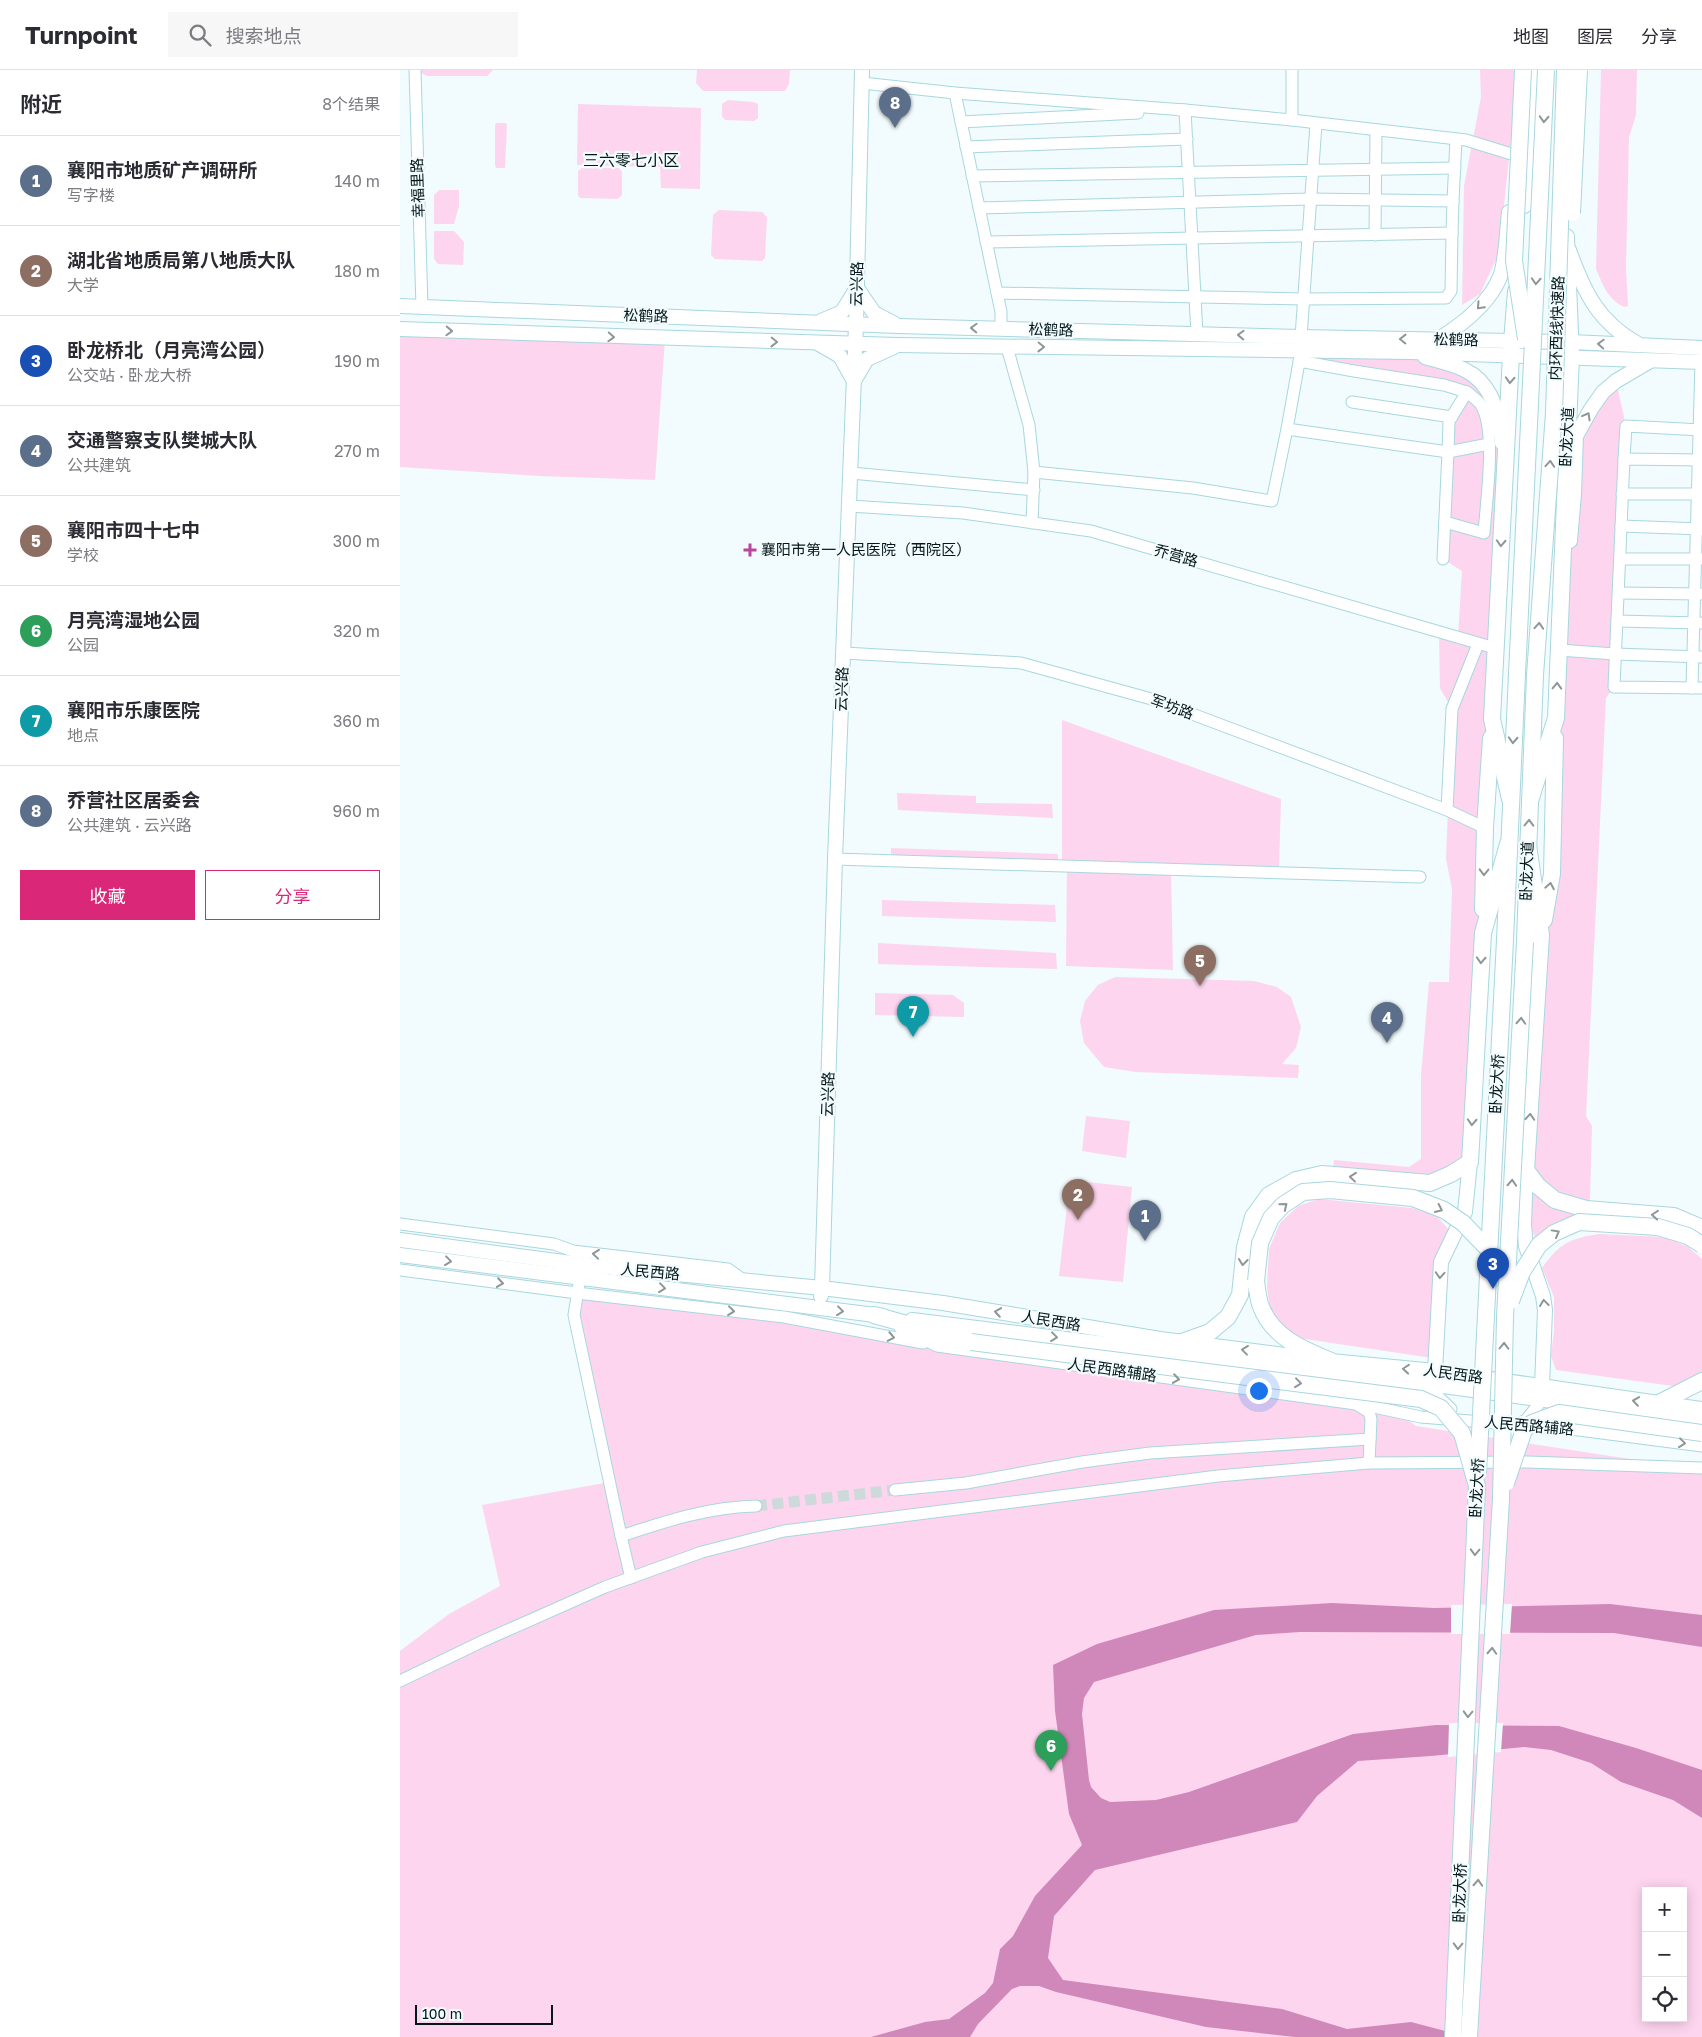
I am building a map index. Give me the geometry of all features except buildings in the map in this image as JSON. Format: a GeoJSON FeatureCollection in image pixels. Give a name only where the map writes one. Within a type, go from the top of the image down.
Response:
{"type":"FeatureCollection","features":[{"type":"Feature","properties":{"kind":"highway"},"geometry":{"type":"LineString","coordinates":[[1522,70],[1514,261],[1525,328],[1530,413]]}},
{"type":"Feature","properties":{"kind":"highway","name":"卧龙大道"},"geometry":{"type":"LineString","coordinates":[[1510,799],[1492,719],[1511,348],[1531,127],[1534,70]]}},
{"type":"Feature","properties":{"kind":"highway","name":"内环西线快速路"},"geometry":{"type":"LineString","coordinates":[[1517,674],[1546,70]]}},
{"type":"Feature","properties":{"kind":"highway","name":"内环西线快速路"},"geometry":{"type":"LineString","coordinates":[[1535,675],[1554,414],[1565,70]]}},
{"type":"Feature","properties":{"kind":"highway","name":"卧龙大道"},"geometry":{"type":"LineString","coordinates":[[1530,801],[1556,718],[1571,349],[1566,220],[1573,70]]}},
{"type":"Feature","properties":{"kind":"highway"},"geometry":{"type":"LineString","coordinates":[[1554,414],[1556,331],[1569,264],[1579,70]]}},
{"type":"Feature","properties":{"kind":"highway","name":"卧龙大道"},"geometry":{"type":"LineString","coordinates":[[1505,940],[1517,674]]}},
{"type":"Feature","properties":{"kind":"highway","name":"卧龙大道"},"geometry":{"type":"LineString","coordinates":[[1525,942],[1535,675]]}},
{"type":"Feature","properties":{"kind":"highway"},"geometry":{"type":"LineString","coordinates":[[1556,718],[1552,874],[1541,934],[1526,1170],[1538,1186],[1555,1200],[1586,1209],[1674,1216],[1702,1228]]}},
{"type":"Feature","properties":{"kind":"highway"},"geometry":{"type":"LineString","coordinates":[[1182,1342],[1210,1332],[1228,1317],[1240,1295],[1245,1247],[1252,1217],[1269,1195],[1296,1180],[1322,1174],[1430,1182],[1451,1174],[1470,1162],[1483,933],[1485,828],[1492,719]]}},
{"type":"Feature","properties":{"kind":"highway"},"geometry":{"type":"LineString","coordinates":[[1483,933],[1508,844]]}},
{"type":"Feature","properties":{"kind":"highway"},"geometry":{"type":"LineString","coordinates":[[1528,845],[1541,934]]}},
{"type":"Feature","properties":{"kind":"highway","name":"卧龙大桥"},"geometry":{"type":"LineString","coordinates":[[1453,2037],[1505,940]]}},
{"type":"Feature","properties":{"kind":"highway","name":"卧龙大桥"},"geometry":{"type":"LineString","coordinates":[[1469,2037],[1501,1499],[1505,1317],[1525,942]]}},
{"type":"Feature","properties":{"kind":"highway"},"geometry":{"type":"LineString","coordinates":[[1330,1361],[1296,1347],[1275,1330],[1260,1305],[1256,1281],[1260,1243],[1271,1218],[1283,1205],[1303,1192],[1330,1190],[1413,1198],[1444,1210],[1463,1223],[1489,1250]]}},
{"type":"Feature","properties":{"kind":"highway"},"geometry":{"type":"LineString","coordinates":[[1505,1317],[1522,1272],[1538,1245],[1554,1233],[1579,1222],[1658,1228],[1688,1236],[1702,1245]]}},
{"type":"Feature","properties":{"kind":"highway"},"geometry":{"type":"LineString","coordinates":[[874,1315],[971,1342],[1421,1399],[1441,1408],[1462,1433],[1478,1486]]}},
{"type":"Feature","properties":{"kind":"highway"},"geometry":{"type":"LineString","coordinates":[[1656,1404],[1702,1381]]}},
{"type":"Feature","properties":{"kind":"highway"},"geometry":{"type":"LineString","coordinates":[[1501,1499],[1524,1430],[1532,1423],[1559,1413],[1702,1433]]}},
{"type":"Feature","properties":{"kind":"main road","name":"云兴路"},"geometry":{"type":"LineString","coordinates":[[818,1308],[822,1288],[856,344],[862,76]]}},
{"type":"Feature","properties":{"kind":"main road"},"geometry":{"type":"LineString","coordinates":[[1439,339],[1461,326],[1486,301],[1500,276],[1512,184],[1531,127]]}},
{"type":"Feature","properties":{"kind":"main road"},"geometry":{"type":"LineString","coordinates":[[1566,220],[1566,242],[1578,276],[1594,306],[1612,328],[1641,346]]}},
{"type":"Feature","properties":{"kind":"main road"},"geometry":{"type":"LineString","coordinates":[[816,323],[842,312],[857,288],[874,313],[898,326]]}},
{"type":"Feature","properties":{"kind":"main road","name":"松鹤路"},"geometry":{"type":"LineString","coordinates":[[400,306],[898,326],[1197,334],[1300,349],[1439,339],[1511,348]]}},
{"type":"Feature","properties":{"kind":"main road","name":"松鹤路"},"geometry":{"type":"LineString","coordinates":[[400,329],[818,343],[1006,347],[1300,349],[1410,352],[1641,346],[1702,358]]}},
{"type":"Feature","properties":{"kind":"main road"},"geometry":{"type":"LineString","coordinates":[[818,343],[840,356],[854,381],[868,359],[897,345]]}},
{"type":"Feature","properties":{"kind":"main road","name":"松鹤路"},"geometry":{"type":"LineString","coordinates":[[1571,349],[1650,360],[1702,358]]}},
{"type":"Feature","properties":{"kind":"main road"},"geometry":{"type":"LineString","coordinates":[[1410,352],[1467,371],[1489,390],[1501,435],[1505,480]]}},
{"type":"Feature","properties":{"kind":"main road"},"geometry":{"type":"LineString","coordinates":[[1561,583],[1572,532],[1576,436],[1590,409],[1603,392],[1616,381],[1650,360]]}},
{"type":"Feature","properties":{"kind":"main road"},"geometry":{"type":"LineString","coordinates":[[1435,1371],[1441,1262],[1465,1212],[1470,1162]]}},
{"type":"Feature","properties":{"kind":"main road"},"geometry":{"type":"LineString","coordinates":[[1526,1170],[1524,1225],[1526,1246],[1543,1296],[1545,1310],[1542,1393]]}},
{"type":"Feature","properties":{"kind":"main road","name":"人民西路"},"geometry":{"type":"LineString","coordinates":[[400,1240],[594,1266],[822,1288],[943,1303],[1182,1342],[1330,1361],[1435,1371],[1542,1393],[1702,1422]]}},
{"type":"Feature","properties":{"kind":"main road","name":"人民西路"},"geometry":{"type":"LineString","coordinates":[[400,1255],[1425,1384],[1542,1393],[1702,1409]]}},
{"type":"Feature","properties":{"kind":"street","name":"幸福里路"},"geometry":{"type":"LineString","coordinates":[[415,70],[422,307]]}},
{"type":"Feature","properties":{"kind":"street"},"geometry":{"type":"LineString","coordinates":[[1292,70],[1292,120]]}},
{"type":"Feature","properties":{"kind":"street"},"geometry":{"type":"LineString","coordinates":[[862,76],[955,93],[1185,110],[1466,140],[1521,157]]}},
{"type":"Feature","properties":{"kind":"street"},"geometry":{"type":"LineString","coordinates":[[955,93],[1001,312],[1001,329]]}},
{"type":"Feature","properties":{"kind":"street"},"geometry":{"type":"LineString","coordinates":[[961,122],[1185,110]]}},
{"type":"Feature","properties":{"kind":"street"},"geometry":{"type":"LineString","coordinates":[[1185,110],[1197,334]]}},
{"type":"Feature","properties":{"kind":"street"},"geometry":{"type":"LineString","coordinates":[[1034,472],[1193,488],[1272,502],[1287,429],[1300,349],[1316,124]]}},
{"type":"Feature","properties":{"kind":"street"},"geometry":{"type":"LineString","coordinates":[[1375,234],[1376,130]]}},
{"type":"Feature","properties":{"kind":"street"},"geometry":{"type":"LineString","coordinates":[[966,146],[1187,139]]}},
{"type":"Feature","properties":{"kind":"street"},"geometry":{"type":"LineString","coordinates":[[997,293],[1304,299],[1446,298],[1451,291],[1456,139]]}},
{"type":"Feature","properties":{"kind":"street"},"geometry":{"type":"LineString","coordinates":[[972,176],[1455,168]]}},
{"type":"Feature","properties":{"kind":"street"},"geometry":{"type":"LineString","coordinates":[[979,208],[1311,199],[1453,201]]}},
{"type":"Feature","properties":{"kind":"street"},"geometry":{"type":"LineString","coordinates":[[986,242],[1452,234]]}},
{"type":"Feature","properties":{"kind":"street"},"geometry":{"type":"LineString","coordinates":[[1006,347],[1029,425],[1034,472],[1032,523]]}},
{"type":"Feature","properties":{"kind":"street"},"geometry":{"type":"LineString","coordinates":[[1300,349],[1354,371],[1444,384],[1467,392],[1481,404],[1488,422],[1489,444],[1484,533],[1445,522]]}},
{"type":"Feature","properties":{"kind":"street"},"geometry":{"type":"LineString","coordinates":[[1701,430],[1626,426],[1614,687],[1697,688],[1698,657],[1702,358]]}},
{"type":"Feature","properties":{"kind":"street"},"geometry":{"type":"LineString","coordinates":[[1443,559],[1449,421],[1467,392]]}},
{"type":"Feature","properties":{"kind":"street"},"geometry":{"type":"LineString","coordinates":[[1352,402],[1452,417]]}},
{"type":"Feature","properties":{"kind":"street"},"geometry":{"type":"LineString","coordinates":[[1287,429],[1448,452],[1489,444]]}},
{"type":"Feature","properties":{"kind":"street"},"geometry":{"type":"LineString","coordinates":[[1624,459],[1700,460]]}},
{"type":"Feature","properties":{"kind":"street"},"geometry":{"type":"LineString","coordinates":[[851,473],[1034,490]]}},
{"type":"Feature","properties":{"kind":"street"},"geometry":{"type":"LineString","coordinates":[[1622,494],[1700,494]]}},
{"type":"Feature","properties":{"kind":"street","name":"乔营路"},"geometry":{"type":"LineString","coordinates":[[849,506],[962,513],[1091,531],[1495,648]]}},
{"type":"Feature","properties":{"kind":"street"},"geometry":{"type":"LineString","coordinates":[[1621,526],[1699,529]]}},
{"type":"Feature","properties":{"kind":"street"},"geometry":{"type":"LineString","coordinates":[[1620,559],[1699,559]]}},
{"type":"Feature","properties":{"kind":"street"},"geometry":{"type":"LineString","coordinates":[[1618,592],[1698,594]]}},
{"type":"Feature","properties":{"kind":"street"},"geometry":{"type":"LineString","coordinates":[[1617,622],[1698,623]]}},
{"type":"Feature","properties":{"kind":"street"},"geometry":{"type":"LineString","coordinates":[[1447,810],[1452,709],[1478,644]]}},
{"type":"Feature","properties":{"kind":"street"},"geometry":{"type":"LineString","coordinates":[[1558,650],[1698,657]]}},
{"type":"Feature","properties":{"kind":"street","name":"军坊路"},"geometry":{"type":"LineString","coordinates":[[844,653],[1021,662],[1155,700],[1447,810],[1485,828]]}},
{"type":"Feature","properties":{"kind":"street"},"geometry":{"type":"LineString","coordinates":[[836,859],[1420,877]]}},
{"type":"Feature","properties":{"kind":"street"},"geometry":{"type":"LineString","coordinates":[[400,1224],[554,1244],[573,1251],[728,1269],[746,1281]]}},
{"type":"Feature","properties":{"kind":"street"},"geometry":{"type":"LineString","coordinates":[[400,1270],[784,1317],[937,1346]]}},
{"type":"Feature","properties":{"kind":"street"},"geometry":{"type":"LineString","coordinates":[[580,1278],[574,1315],[631,1578]]}},
{"type":"Feature","properties":{"kind":"street","name":"人民西路辅路"},"geometry":{"type":"LineString","coordinates":[[874,1315],[937,1346],[1356,1404],[1421,1417],[1571,1429],[1702,1446]]}},
{"type":"Feature","properties":{"kind":"street"},"geometry":{"type":"LineString","coordinates":[[1425,1384],[1465,1421]]}},
{"type":"Feature","properties":{"kind":"street"},"geometry":{"type":"LineString","coordinates":[[1516,1425],[1526,1420],[1542,1393]]}},
{"type":"Feature","properties":{"kind":"street"},"geometry":{"type":"LineString","coordinates":[[1356,1404],[1369,1412],[1371,1420],[1369,1463]]}},
{"type":"Feature","properties":{"kind":"street"},"geometry":{"type":"LineString","coordinates":[[1371,1420],[1384,1411],[1397,1412]]}},
{"type":"Feature","properties":{"kind":"street"},"geometry":{"type":"LineString","coordinates":[[895,1490],[966,1483],[1082,1462],[1150,1453],[1370,1439]]}},
{"type":"Feature","properties":{"kind":"street"},"geometry":{"type":"LineString","coordinates":[[400,1682],[484,1641],[605,1587],[702,1552],[784,1531],[1218,1476],[1369,1463],[1528,1462],[1702,1468]]}},
{"type":"Feature","properties":{"kind":"street"},"geometry":{"type":"LineString","coordinates":[[621,1536],[709,1510],[756,1506]]}},
{"type":"Feature","properties":{"kind":"shaded area"},"geometry":{"type":"Polygon","coordinates":[[[421,70],[493,70],[487,76],[427,76],[421,73],[421,70]]]}},
{"type":"Feature","properties":{"kind":"shaded area"},"geometry":{"type":"Polygon","coordinates":[[[697,70],[790,70],[789,84],[785,91],[703,91],[696,83],[697,70]]]}},
{"type":"Feature","properties":{"kind":"shaded area"},"geometry":{"type":"Polygon","coordinates":[[[1480,70],[1517,70],[1517,82],[1499,253],[1480,294],[1462,305],[1464,186],[1481,97],[1480,70]]]}},
{"type":"Feature","properties":{"kind":"shaded area"},"geometry":{"type":"Polygon","coordinates":[[[1601,70],[1637,70],[1636,115],[1629,137],[1626,268],[1628,306],[1624,307],[1610,296],[1596,269],[1601,70]]]}},
{"type":"Feature","properties":{"kind":"shaded area"},"geometry":{"type":"Polygon","coordinates":[[[728,100],[758,104],[758,118],[754,121],[725,120],[722,116],[722,104],[728,100]]]}},
{"type":"Feature","properties":{"kind":"shaded area"},"geometry":{"type":"Polygon","coordinates":[[[578,104],[701,108],[700,189],[661,188],[660,167],[577,165],[578,104]]]}},
{"type":"Feature","properties":{"kind":"shaded area"},"geometry":{"type":"Polygon","coordinates":[[[497,123],[506,123],[507,126],[505,168],[496,168],[495,165],[495,125],[497,123]]]}},
{"type":"Feature","properties":{"kind":"shaded area"},"geometry":{"type":"Polygon","coordinates":[[[582,168],[619,168],[622,172],[622,195],[618,199],[580,198],[578,195],[578,171],[582,168]]]}},
{"type":"Feature","properties":{"kind":"shaded area"},"geometry":{"type":"Polygon","coordinates":[[[439,190],[459,190],[459,206],[454,224],[434,224],[434,195],[439,190]]]}},
{"type":"Feature","properties":{"kind":"shaded area"},"geometry":{"type":"Polygon","coordinates":[[[719,210],[762,212],[767,217],[765,258],[762,261],[715,259],[711,255],[713,215],[719,210]]]}},
{"type":"Feature","properties":{"kind":"shaded area"},"geometry":{"type":"Polygon","coordinates":[[[434,231],[454,231],[464,242],[463,265],[438,264],[434,259],[434,231]]]}},
{"type":"Feature","properties":{"kind":"shaded area"},"geometry":{"type":"Polygon","coordinates":[[[400,329],[665,339],[655,480],[540,476],[400,467],[400,329]]]}},
{"type":"Feature","properties":{"kind":"shaded area"},"geometry":{"type":"Polygon","coordinates":[[[1301,351],[1410,352],[1467,371],[1489,390],[1501,435],[1470,1162],[1430,1183],[1332,1175],[1334,1160],[1409,1167],[1421,1159],[1421,1076],[1429,982],[1449,982],[1452,889],[1446,859],[1452,709],[1440,688],[1439,632],[1458,637],[1462,571],[1443,559],[1452,417],[1459,390],[1299,361],[1301,351]]]}},
{"type":"Feature","properties":{"kind":"shaded area"},"geometry":{"type":"Polygon","coordinates":[[[1616,381],[1626,426],[1614,687],[1606,698],[1586,1116],[1592,1126],[1590,1198],[1586,1209],[1555,1200],[1526,1170],[1576,436],[1616,381]]]}},
{"type":"Feature","properties":{"kind":"shaded area"},"geometry":{"type":"Polygon","coordinates":[[[1062,720],[1281,799],[1279,868],[1062,862],[1062,720]]]}},
{"type":"Feature","properties":{"kind":"shaded area"},"geometry":{"type":"Polygon","coordinates":[[[897,793],[976,796],[976,803],[1052,804],[1053,818],[898,810],[897,793]]]}},
{"type":"Feature","properties":{"kind":"shaded area"},"geometry":{"type":"Polygon","coordinates":[[[891,848],[1058,854],[1058,866],[891,861],[891,848]]]}},
{"type":"Feature","properties":{"kind":"shaded area"},"geometry":{"type":"Polygon","coordinates":[[[1067,866],[1171,869],[1173,970],[1066,966],[1067,866]]]}},
{"type":"Feature","properties":{"kind":"shaded area"},"geometry":{"type":"Polygon","coordinates":[[[882,900],[1055,905],[1056,922],[882,916],[882,900]]]}},
{"type":"Feature","properties":{"kind":"shaded area"},"geometry":{"type":"Polygon","coordinates":[[[878,943],[1056,953],[1057,969],[878,964],[878,943]]]}},
{"type":"Feature","properties":{"kind":"shaded area"},"geometry":{"type":"Polygon","coordinates":[[[1115,977],[1254,981],[1277,987],[1291,997],[1301,1027],[1296,1048],[1282,1064],[1299,1065],[1298,1078],[1136,1072],[1104,1067],[1084,1043],[1080,1021],[1085,1001],[1098,985],[1115,977]]]}},
{"type":"Feature","properties":{"kind":"shaded area"},"geometry":{"type":"Polygon","coordinates":[[[875,993],[953,995],[964,1003],[964,1017],[875,1015],[875,993]]]}},
{"type":"Feature","properties":{"kind":"shaded area"},"geometry":{"type":"Polygon","coordinates":[[[1086,1116],[1130,1121],[1126,1158],[1082,1151],[1086,1116]]]}},
{"type":"Feature","properties":{"kind":"shaded area"},"geometry":{"type":"Polygon","coordinates":[[[1070,1180],[1132,1187],[1123,1282],[1059,1276],[1070,1180]]]}},
{"type":"Feature","properties":{"kind":"shaded area"},"geometry":{"type":"Polygon","coordinates":[[[1533,1190],[1551,1206],[1586,1215],[1559,1222],[1535,1237],[1529,1222],[1533,1190]]]}},
{"type":"Feature","properties":{"kind":"shaded area"},"geometry":{"type":"Polygon","coordinates":[[[1319,1199],[1412,1208],[1435,1214],[1448,1229],[1436,1261],[1432,1358],[1292,1337],[1270,1312],[1267,1286],[1269,1249],[1280,1223],[1298,1206],[1319,1199]]]}},
{"type":"Feature","properties":{"kind":"shaded area"},"geometry":{"type":"Polygon","coordinates":[[[1599,1234],[1664,1237],[1687,1246],[1702,1259],[1702,1374],[1680,1387],[1556,1370],[1551,1356],[1554,1331],[1554,1297],[1542,1268],[1554,1253],[1566,1244],[1573,1240],[1599,1234]]]}},
{"type":"Feature","properties":{"kind":"shaded area"},"geometry":{"type":"Polygon","coordinates":[[[577,1293],[771,1315],[1397,1412],[1416,1426],[1682,1467],[1702,1468],[1702,2037],[400,2037],[400,1651],[449,1614],[500,1586],[482,1505],[610,1482],[574,1315],[577,1293]]]}},
{"type":"Feature","properties":{"kind":"shaded area"},"geometry":{"type":"Polygon","coordinates":[[[1332,1603],[1434,1608],[1610,1604],[1702,1615],[1702,1647],[1614,1633],[1300,1632],[1256,1635],[1094,1682],[1084,1698],[1082,1714],[1091,1787],[1101,1798],[1110,1802],[1156,1800],[1189,1792],[1353,1734],[1436,1725],[1559,1726],[1636,1748],[1702,1770],[1702,1818],[1673,1800],[1621,1782],[1591,1763],[1551,1750],[1524,1747],[1358,1761],[1317,1796],[1297,1822],[1095,1870],[1054,1916],[1048,1958],[1063,1980],[1282,2009],[1347,2029],[1411,2022],[1468,2037],[1295,2037],[1206,2027],[1056,1992],[1039,1986],[1020,1986],[1012,1989],[978,2024],[970,2037],[871,2037],[925,2022],[949,2019],[985,1993],[993,1983],[1000,1949],[1013,1936],[1035,1896],[1082,1845],[1069,1814],[1055,1711],[1053,1665],[1097,1644],[1214,1610],[1332,1603]]]}},
{"type":"Feature","properties":{"kind":"pier"},"geometry":{"type":"Polygon","coordinates":[[[1512,1604],[1510,1634],[1451,1634],[1451,1605],[1512,1604]]]}},
{"type":"Feature","properties":{"kind":"pier"},"geometry":{"type":"Polygon","coordinates":[[[1449,1723],[1503,1723],[1501,1752],[1448,1757],[1449,1723]]]}},
{"type":"Feature","properties":{"kind":"tunnel"},"geometry":{"type":"LineString","coordinates":[[756,1506],[895,1490]]}},
{"type":"Feature","properties":{"kind":"place","name":"乔营社区居委会"},"geometry":{"type":"Point","coordinates":[895,128]}},
{"type":"Feature","properties":{"kind":"place","name":"襄阳市第一人民医院（西院区）"},"geometry":{"type":"Point","coordinates":[750,550]}},
{"type":"Feature","properties":{"kind":"place","name":"襄阳市四十七中"},"geometry":{"type":"Point","coordinates":[1200,986]}},
{"type":"Feature","properties":{"kind":"place","name":"襄阳市乐康医院"},"geometry":{"type":"Point","coordinates":[913,1037]}},
{"type":"Feature","properties":{"kind":"place","name":"交通警察支队樊城大队"},"geometry":{"type":"Point","coordinates":[1387,1043]}},
{"type":"Feature","properties":{"kind":"place","name":"湖北省地质局第八地质大队"},"geometry":{"type":"Point","coordinates":[1078,1220]}},
{"type":"Feature","properties":{"kind":"place","name":"襄阳市地质矿产调研所"},"geometry":{"type":"Point","coordinates":[1145,1241]}},
{"type":"Feature","properties":{"kind":"place","name":"卧龙桥北（月亮湾公园）"},"geometry":{"type":"Point","coordinates":[1493,1289]}},
{"type":"Feature","properties":{"kind":"place","name":"月亮湾湿地公园"},"geometry":{"type":"Point","coordinates":[1051,1771]}},
{"type":"Feature","properties":{"kind":"district","name":"三六零七小区"},"geometry":{"type":"Point","coordinates":[631,160]}}]}
